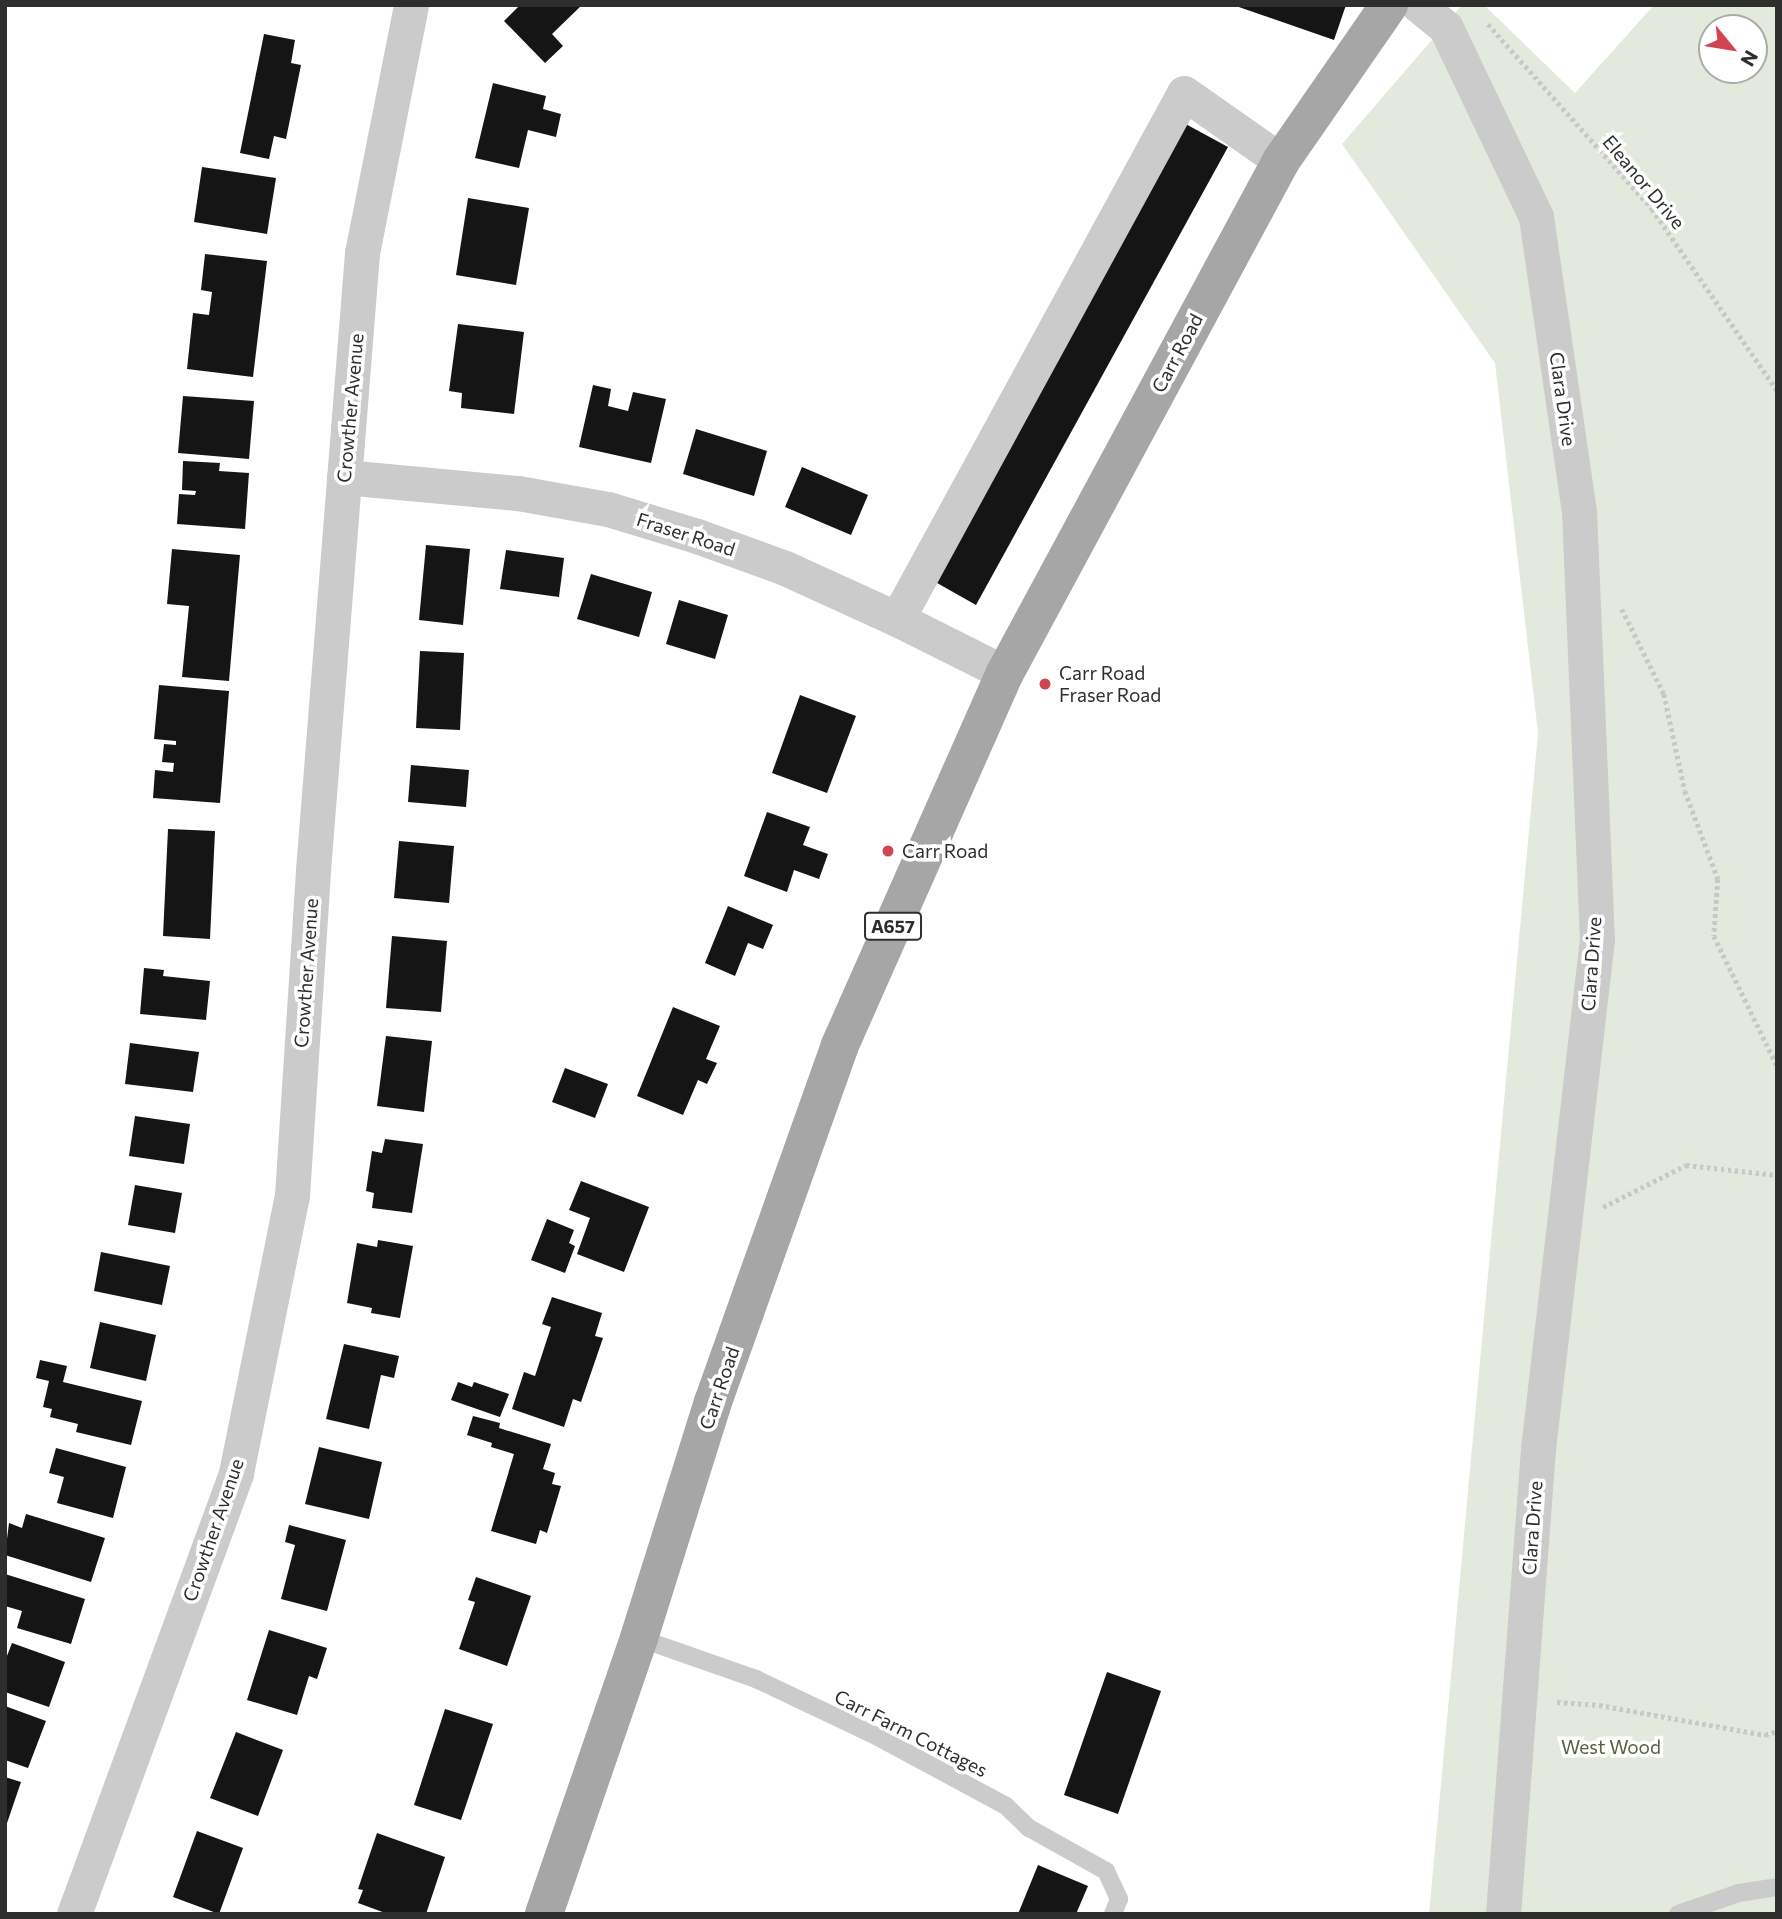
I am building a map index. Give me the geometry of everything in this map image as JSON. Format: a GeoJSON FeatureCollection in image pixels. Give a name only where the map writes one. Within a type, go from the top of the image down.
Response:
{"type":"FeatureCollection","features":[{"type":"Feature","properties":{"kind":"main road","name":"Carr Road"},"geometry":{"type":"LineString","coordinates":[[544,1914],[639,1639],[713,1402],[841,1045],[1005,673],[1282,162],[1389,5]]}},
{"type":"Feature","properties":{"kind":"street","name":"Crowther Avenue"},"geometry":{"type":"LineString","coordinates":[[75,1914],[236,1473],[292,1196],[362,253],[411,5]]}},
{"type":"Feature","properties":{"kind":"street","name":"Clara Drive"},"geometry":{"type":"LineString","coordinates":[[1418,5],[1446,28],[1536,216],[1579,510],[1582,576],[1597,939],[1538,1449],[1503,1914]]}},
{"type":"Feature","properties":{"kind":"street"},"geometry":{"type":"LineString","coordinates":[[898,619],[1184,93],[1282,162]]}},
{"type":"Feature","properties":{"kind":"street","name":"Fraser Road"},"geometry":{"type":"LineString","coordinates":[[344,477],[518,493],[608,509],[785,568],[898,619],[1005,673]]}},
{"type":"Feature","properties":{"kind":"lane","name":"Carr Farm Cottages"},"geometry":{"type":"LineString","coordinates":[[639,1639],[756,1679],[878,1737],[1006,1806],[1028,1828],[1106,1871],[1119,1899],[1113,1914]]}},
{"type":"Feature","properties":{"kind":"lane"},"geometry":{"type":"LineString","coordinates":[[1678,1914],[1739,1893],[1777,1887]]}},
{"type":"Feature","properties":{"kind":"path","name":"Eleanor Drive"},"geometry":{"type":"LineString","coordinates":[[1480,15],[1652,209],[1777,390]]}},
{"type":"Feature","properties":{"kind":"path"},"geometry":{"type":"LineString","coordinates":[[1582,576],[1618,601],[1664,694],[1685,790],[1718,879],[1714,936],[1777,1066]]}},
{"type":"Feature","properties":{"kind":"path"},"geometry":{"type":"LineString","coordinates":[[1563,1228],[1686,1165],[1777,1175]]}},
{"type":"Feature","properties":{"kind":"path"},"geometry":{"type":"LineString","coordinates":[[1518,1700],[1599,1705],[1765,1735],[1777,1731]]}},
{"type":"Feature","properties":{"kind":"green space","name":"West Wood"},"geometry":{"type":"Polygon","coordinates":[[[1462,5],[1484,5],[1575,93],[1654,5],[1777,5],[1777,1914],[1429,1914],[1538,733],[1495,363],[1342,144],[1462,5]]]}},
{"type":"Feature","properties":{"kind":"building"},"geometry":{"type":"Polygon","coordinates":[[[520,5],[582,5],[552,34],[563,46],[545,63],[504,21],[520,5]]]}},
{"type":"Feature","properties":{"kind":"building"},"geometry":{"type":"Polygon","coordinates":[[[1233,5],[1346,5],[1334,40],[1233,5]]]}},
{"type":"Feature","properties":{"kind":"building"},"geometry":{"type":"Polygon","coordinates":[[[264,34],[295,40],[291,63],[301,65],[286,139],[274,136],[269,159],[240,153],[264,34]]]}},
{"type":"Feature","properties":{"kind":"building"},"geometry":{"type":"Polygon","coordinates":[[[493,83],[546,96],[543,109],[561,114],[556,137],[528,130],[519,168],[475,158],[493,83]]]}},
{"type":"Feature","properties":{"kind":"building"},"geometry":{"type":"Polygon","coordinates":[[[1182,122],[1228,147],[976,605],[930,579],[1182,122]]]}},
{"type":"Feature","properties":{"kind":"building"},"geometry":{"type":"Polygon","coordinates":[[[202,167],[276,178],[267,234],[194,222],[202,167]]]}},
{"type":"Feature","properties":{"kind":"building"},"geometry":{"type":"Polygon","coordinates":[[[468,198],[529,208],[516,285],[456,275],[468,198]]]}},
{"type":"Feature","properties":{"kind":"building"},"geometry":{"type":"Polygon","coordinates":[[[205,254],[267,261],[253,377],[187,369],[193,313],[209,315],[212,292],[201,290],[205,254]]]}},
{"type":"Feature","properties":{"kind":"building"},"geometry":{"type":"Polygon","coordinates":[[[458,324],[524,332],[514,414],[461,408],[462,393],[449,391],[458,324]]]}},
{"type":"Feature","properties":{"kind":"building"},"geometry":{"type":"Polygon","coordinates":[[[593,385],[611,389],[608,406],[628,411],[633,392],[666,399],[651,463],[579,447],[593,385]]]}},
{"type":"Feature","properties":{"kind":"building"},"geometry":{"type":"Polygon","coordinates":[[[183,396],[254,401],[249,459],[178,453],[183,396]]]}},
{"type":"Feature","properties":{"kind":"building"},"geometry":{"type":"Polygon","coordinates":[[[696,429],[767,451],[754,496],[683,474],[696,429]]]}},
{"type":"Feature","properties":{"kind":"building"},"geometry":{"type":"Polygon","coordinates":[[[183,461],[220,463],[219,471],[249,473],[245,529],[177,524],[179,494],[195,495],[196,491],[182,490],[183,461]]]}},
{"type":"Feature","properties":{"kind":"building"},"geometry":{"type":"Polygon","coordinates":[[[802,467],[868,495],[851,535],[785,507],[802,467]]]}},
{"type":"Feature","properties":{"kind":"building"},"geometry":{"type":"Polygon","coordinates":[[[426,545],[470,549],[463,625],[419,620],[426,545]]]}},
{"type":"Feature","properties":{"kind":"building"},"geometry":{"type":"Polygon","coordinates":[[[172,549],[240,555],[229,681],[182,677],[189,606],[167,604],[172,549]]]}},
{"type":"Feature","properties":{"kind":"building"},"geometry":{"type":"Polygon","coordinates":[[[506,550],[564,558],[559,597],[500,589],[506,550]]]}},
{"type":"Feature","properties":{"kind":"building"},"geometry":{"type":"Polygon","coordinates":[[[591,574],[652,592],[639,637],[577,619],[591,574]]]}},
{"type":"Feature","properties":{"kind":"building"},"geometry":{"type":"Polygon","coordinates":[[[679,600],[728,615],[715,659],[666,644],[679,600]]]}},
{"type":"Feature","properties":{"kind":"building"},"geometry":{"type":"Polygon","coordinates":[[[420,651],[464,653],[460,730],[416,728],[420,651]]]}},
{"type":"Feature","properties":{"kind":"building"},"geometry":{"type":"Polygon","coordinates":[[[159,685],[229,691],[220,803],[153,798],[155,770],[173,772],[174,763],[162,762],[164,744],[176,745],[176,741],[154,739],[159,685]]]}},
{"type":"Feature","properties":{"kind":"building"},"geometry":{"type":"Polygon","coordinates":[[[800,695],[856,716],[827,793],[772,773],[800,695]]]}},
{"type":"Feature","properties":{"kind":"building"},"geometry":{"type":"Polygon","coordinates":[[[411,765],[469,770],[466,807],[408,802],[411,765]]]}},
{"type":"Feature","properties":{"kind":"building"},"geometry":{"type":"Polygon","coordinates":[[[767,812],[810,827],[803,845],[828,854],[819,879],[794,870],[787,892],[744,876],[767,812]]]}},
{"type":"Feature","properties":{"kind":"building"},"geometry":{"type":"Polygon","coordinates":[[[168,829],[215,831],[210,939],[163,936],[168,829]]]}},
{"type":"Feature","properties":{"kind":"building"},"geometry":{"type":"Polygon","coordinates":[[[399,841],[454,846],[449,903],[394,898],[399,841]]]}},
{"type":"Feature","properties":{"kind":"building"},"geometry":{"type":"Polygon","coordinates":[[[728,906],[773,925],[763,949],[748,943],[735,976],[705,963],[728,906]]]}},
{"type":"Feature","properties":{"kind":"building"},"geometry":{"type":"Polygon","coordinates":[[[392,936],[447,941],[441,1012],[386,1008],[392,936]]]}},
{"type":"Feature","properties":{"kind":"building"},"geometry":{"type":"Polygon","coordinates":[[[144,968],[164,970],[163,976],[210,981],[206,1020],[140,1014],[144,968]]]}},
{"type":"Feature","properties":{"kind":"building"},"geometry":{"type":"Polygon","coordinates":[[[673,1007],[720,1026],[706,1059],[717,1063],[707,1084],[698,1080],[683,1115],[637,1096],[673,1007]]]}},
{"type":"Feature","properties":{"kind":"building"},"geometry":{"type":"Polygon","coordinates":[[[386,1036],[432,1041],[424,1112],[377,1106],[386,1036]]]}},
{"type":"Feature","properties":{"kind":"building"},"geometry":{"type":"Polygon","coordinates":[[[130,1043],[199,1052],[193,1092],[125,1084],[130,1043]]]}},
{"type":"Feature","properties":{"kind":"building"},"geometry":{"type":"Polygon","coordinates":[[[565,1068],[608,1084],[595,1118],[552,1102],[565,1068]]]}},
{"type":"Feature","properties":{"kind":"building"},"geometry":{"type":"Polygon","coordinates":[[[135,1116],[190,1124],[184,1164],[129,1156],[135,1116]]]}},
{"type":"Feature","properties":{"kind":"building"},"geometry":{"type":"Polygon","coordinates":[[[385,1139],[423,1144],[412,1213],[372,1208],[374,1193],[366,1191],[372,1151],[382,1153],[385,1139]]]}},
{"type":"Feature","properties":{"kind":"building"},"geometry":{"type":"Polygon","coordinates":[[[581,1181],[649,1207],[624,1272],[577,1254],[590,1218],[569,1210],[581,1181]]]}},
{"type":"Feature","properties":{"kind":"building"},"geometry":{"type":"Polygon","coordinates":[[[135,1185],[182,1193],[175,1233],[128,1225],[135,1185]]]}},
{"type":"Feature","properties":{"kind":"building"},"geometry":{"type":"Polygon","coordinates":[[[547,1219],[574,1230],[569,1243],[575,1246],[565,1273],[531,1260],[547,1219]]]}},
{"type":"Feature","properties":{"kind":"building"},"geometry":{"type":"Polygon","coordinates":[[[378,1240],[413,1246],[400,1318],[371,1313],[372,1308],[347,1303],[357,1243],[377,1247],[378,1240]]]}},
{"type":"Feature","properties":{"kind":"building"},"geometry":{"type":"Polygon","coordinates":[[[101,1252],[170,1266],[162,1305],[94,1291],[101,1252]]]}},
{"type":"Feature","properties":{"kind":"building"},"geometry":{"type":"Polygon","coordinates":[[[552,1297],[602,1313],[595,1336],[603,1338],[581,1402],[573,1399],[564,1427],[512,1409],[524,1372],[535,1376],[551,1327],[542,1324],[552,1297]]]}},
{"type":"Feature","properties":{"kind":"building"},"geometry":{"type":"Polygon","coordinates":[[[100,1322],[156,1335],[146,1381],[90,1368],[100,1322]]]}},
{"type":"Feature","properties":{"kind":"building"},"geometry":{"type":"Polygon","coordinates":[[[344,1344],[399,1356],[394,1378],[381,1375],[369,1429],[326,1419],[344,1344]]]}},
{"type":"Feature","properties":{"kind":"building"},"geometry":{"type":"Polygon","coordinates":[[[40,1360],[67,1366],[63,1382],[142,1401],[131,1445],[76,1432],[78,1424],[50,1417],[52,1409],[43,1407],[49,1381],[36,1378],[40,1360]]]}},
{"type":"Feature","properties":{"kind":"building"},"geometry":{"type":"Polygon","coordinates":[[[458,1382],[472,1387],[474,1382],[509,1394],[500,1417],[451,1400],[458,1382]]]}},
{"type":"Feature","properties":{"kind":"building"},"geometry":{"type":"Polygon","coordinates":[[[473,1416],[500,1423],[499,1428],[551,1444],[543,1469],[555,1473],[552,1484],[561,1486],[547,1533],[540,1530],[536,1544],[491,1531],[514,1454],[491,1447],[492,1443],[467,1435],[473,1416]]]}},
{"type":"Feature","properties":{"kind":"building"},"geometry":{"type":"Polygon","coordinates":[[[319,1447],[382,1462],[369,1519],[305,1504],[319,1447]]]}},
{"type":"Feature","properties":{"kind":"building"},"geometry":{"type":"Polygon","coordinates":[[[56,1448],[126,1467],[113,1518],[57,1503],[64,1477],[49,1473],[56,1448]]]}},
{"type":"Feature","properties":{"kind":"building"},"geometry":{"type":"Polygon","coordinates":[[[26,1514],[105,1538],[91,1582],[5,1555],[9,1523],[22,1528],[26,1514]]]}},
{"type":"Feature","properties":{"kind":"building"},"geometry":{"type":"Polygon","coordinates":[[[289,1525],[346,1540],[327,1611],[281,1599],[295,1545],[285,1542],[289,1525]]]}},
{"type":"Feature","properties":{"kind":"building"},"geometry":{"type":"Polygon","coordinates":[[[5,1574],[85,1599],[71,1644],[17,1628],[22,1611],[5,1606],[5,1574]]]}},
{"type":"Feature","properties":{"kind":"building"},"geometry":{"type":"Polygon","coordinates":[[[476,1577],[531,1596],[507,1666],[459,1649],[475,1602],[468,1600],[476,1577]]]}},
{"type":"Feature","properties":{"kind":"building"},"geometry":{"type":"Polygon","coordinates":[[[269,1630],[327,1648],[317,1679],[309,1676],[297,1715],[247,1700],[269,1630]]]}},
{"type":"Feature","properties":{"kind":"building"},"geometry":{"type":"Polygon","coordinates":[[[12,1643],[65,1662],[49,1707],[5,1692],[5,1661],[12,1643]]]}},
{"type":"Feature","properties":{"kind":"building"},"geometry":{"type":"Polygon","coordinates":[[[1107,1672],[1161,1691],[1118,1814],[1064,1795],[1107,1672]]]}},
{"type":"Feature","properties":{"kind":"building"},"geometry":{"type":"Polygon","coordinates":[[[5,1706],[46,1721],[28,1768],[5,1760],[5,1706]]]}},
{"type":"Feature","properties":{"kind":"building"},"geometry":{"type":"Polygon","coordinates":[[[445,1709],[493,1724],[461,1820],[414,1805],[445,1709]]]}},
{"type":"Feature","properties":{"kind":"building"},"geometry":{"type":"Polygon","coordinates":[[[236,1732],[283,1750],[258,1816],[210,1798],[236,1732]]]}},
{"type":"Feature","properties":{"kind":"building"},"geometry":{"type":"Polygon","coordinates":[[[5,1777],[21,1782],[6,1826],[5,1826],[5,1777]]]}},
{"type":"Feature","properties":{"kind":"building"},"geometry":{"type":"Polygon","coordinates":[[[197,1831],[243,1848],[219,1914],[173,1897],[197,1831]]]}},
{"type":"Feature","properties":{"kind":"building"},"geometry":{"type":"Polygon","coordinates":[[[377,1833],[445,1857],[426,1914],[388,1914],[358,1903],[363,1890],[358,1889],[377,1833]]]}},
{"type":"Feature","properties":{"kind":"building"},"geometry":{"type":"Polygon","coordinates":[[[1038,1865],[1088,1886],[1076,1914],[1018,1914],[1038,1865]]]}},
{"type":"Feature","properties":{"kind":"place","name":"Carr Road Fraser Road"},"geometry":{"type":"Point","coordinates":[1045,684]}},
{"type":"Feature","properties":{"kind":"place","name":"Carr Road"},"geometry":{"type":"Point","coordinates":[888,851]}}]}
